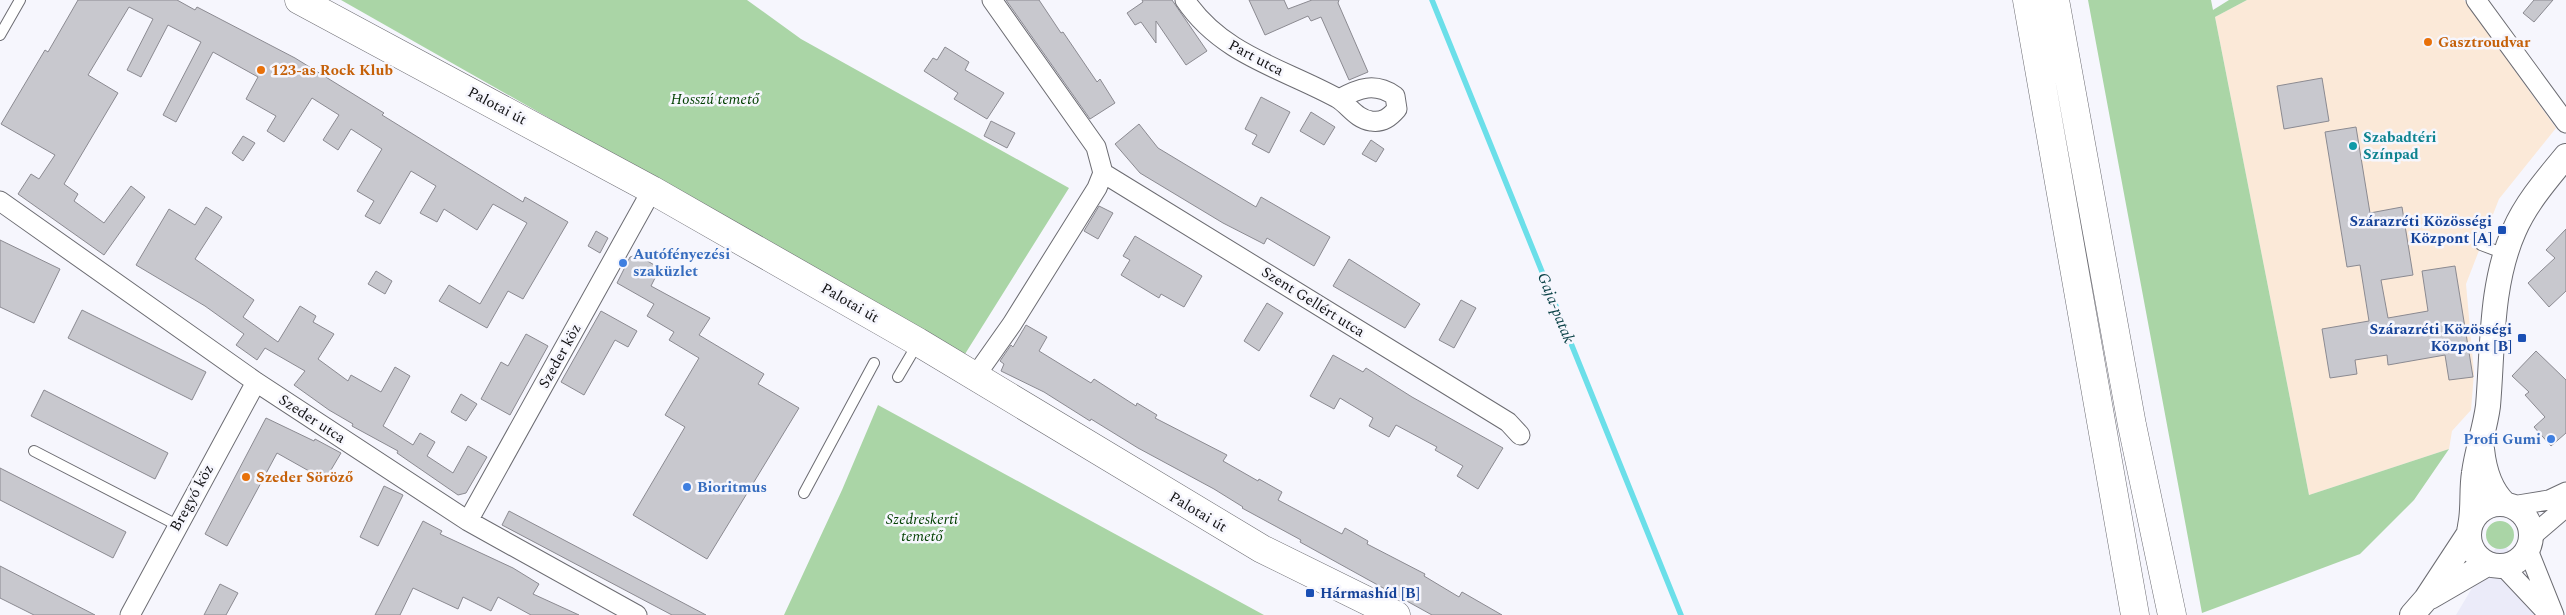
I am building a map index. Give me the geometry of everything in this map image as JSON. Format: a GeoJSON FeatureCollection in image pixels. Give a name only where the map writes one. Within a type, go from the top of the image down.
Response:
{"type":"FeatureCollection","features":[{"type":"Feature","properties":{"kind":"main road","name":"Palotai út"},"geometry":{"type":"LineString","coordinates":[[299,0],[652,190],[976,375],[1187,506],[1254,545],[1396,615]]}},
{"type":"Feature","properties":{"kind":"main road"},"geometry":{"type":"LineString","coordinates":[[2027,0],[2135,615]]}},
{"type":"Feature","properties":{"kind":"main road"},"geometry":{"type":"LineString","coordinates":[[2055,0],[2132,425],[2172,615]]}},
{"type":"Feature","properties":{"kind":"street"},"geometry":{"type":"LineString","coordinates":[[976,375],[1017,316],[1097,188],[1103,173],[1096,147],[992,0]]}},
{"type":"Feature","properties":{"kind":"street","name":"Part utca"},"geometry":{"type":"LineString","coordinates":[[1185,0],[1197,18],[1218,37],[1242,53],[1339,99]]}},
{"type":"Feature","properties":{"kind":"street"},"geometry":{"type":"LineString","coordinates":[[2476,0],[2566,123]]}},
{"type":"Feature","properties":{"kind":"street"},"geometry":{"type":"LineString","coordinates":[[2549,615],[2495,565],[2473,552],[2469,530],[2472,515],[2473,474],[2482,445],[2498,286],[2505,254],[2514,230],[2527,208],[2566,156]]}},
{"type":"Feature","properties":{"kind":"street","name":"Szent Gellért utca"},"geometry":{"type":"LineString","coordinates":[[1103,173],[1508,422],[1520,435]]}},
{"type":"Feature","properties":{"kind":"street","name":"Szeder köz"},"geometry":{"type":"LineString","coordinates":[[468,521],[652,190]]}},
{"type":"Feature","properties":{"kind":"street","name":"Szeder utca"},"geometry":{"type":"LineString","coordinates":[[0,201],[256,382],[468,521],[637,615]]}},
{"type":"Feature","properties":{"kind":"street","name":"Bregyó köz"},"geometry":{"type":"LineString","coordinates":[[130,615],[256,382]]}},
{"type":"Feature","properties":{"kind":"street"},"geometry":{"type":"LineString","coordinates":[[2482,445],[2487,473],[2499,498],[2527,518],[2529,543],[2554,615]]}},
{"type":"Feature","properties":{"kind":"street"},"geometry":{"type":"LineString","coordinates":[[2419,607],[2469,530],[2479,511],[2496,504],[2508,505],[2549,500],[2566,492]]}},
{"type":"Feature","properties":{"kind":"street"},"geometry":{"type":"LineString","coordinates":[[2419,607],[2495,565],[2517,561],[2529,543],[2566,507]]}},
{"type":"Feature","properties":{"kind":"lane"},"geometry":{"type":"LineString","coordinates":[[0,35],[20,0]]}},
{"type":"Feature","properties":{"kind":"lane"},"geometry":{"type":"LineString","coordinates":[[2481,245],[2505,254]]}},
{"type":"Feature","properties":{"kind":"lane"},"geometry":{"type":"LineString","coordinates":[[898,377],[918,342]]}},
{"type":"Feature","properties":{"kind":"lane"},"geometry":{"type":"LineString","coordinates":[[804,493],[874,363]]}},
{"type":"Feature","properties":{"kind":"lane"},"geometry":{"type":"LineString","coordinates":[[34,451],[177,525]]}},
{"type":"Feature","properties":{"kind":"shaded area"},"geometry":{"type":"Polygon","coordinates":[[[2247,0],[2464,0],[2556,128],[2499,199],[2466,284],[2474,373],[2471,410],[2452,431],[2449,449],[2309,495],[2215,17],[2247,0]]]}},
{"type":"Feature","properties":{"kind":"shaded area"},"geometry":{"type":"Polygon","coordinates":[[[2501,539],[2551,615],[2456,615],[2501,539]]]}},
{"type":"Feature","properties":{"kind":"green space","name":"Hosszú temető"},"geometry":{"type":"Polygon","coordinates":[[[341,0],[747,0],[801,39],[1069,188],[965,354],[341,0]]]}},
{"type":"Feature","properties":{"kind":"green space"},"geometry":{"type":"Polygon","coordinates":[[[2088,0],[2211,0],[2213,10],[2229,0],[2247,0],[2215,17],[2309,495],[2449,449],[2414,500],[2360,554],[2202,613],[2088,0]]]}},
{"type":"Feature","properties":{"kind":"green space","name":"Szedreskerti temető"},"geometry":{"type":"Polygon","coordinates":[[[878,405],[1264,615],[784,615],[842,490],[878,405]]]}},
{"type":"Feature","properties":{"kind":"green space"},"geometry":{"type":"Polygon","coordinates":[[[2500,521],[2510,525],[2514,535],[2510,545],[2500,549],[2490,545],[2486,535],[2490,525],[2500,521]]]}},
{"type":"Feature","properties":{"kind":"building"},"geometry":{"type":"Polygon","coordinates":[[[78,0],[177,0],[195,10],[197,7],[295,58],[384,113],[382,115],[523,202],[525,197],[568,222],[523,299],[508,291],[487,328],[439,301],[449,285],[480,304],[527,223],[493,204],[477,230],[444,209],[437,222],[420,213],[436,186],[411,171],[380,224],[365,216],[374,201],[357,191],[382,149],[351,129],[338,150],[323,140],[339,115],[312,98],[284,142],[267,131],[276,116],[246,99],[258,77],[213,52],[176,122],[163,115],[201,42],[168,25],[141,77],[127,70],[153,19],[129,7],[88,75],[118,93],[64,184],[78,194],[74,201],[104,223],[131,186],[145,197],[104,255],[18,194],[31,174],[39,179],[55,155],[1,124],[45,50],[48,52],[78,0]]]}},
{"type":"Feature","properties":{"kind":"building"},"geometry":{"type":"Polygon","coordinates":[[[1006,0],[1039,0],[1097,82],[1100,79],[1115,103],[1090,119],[1006,0]]]}},
{"type":"Feature","properties":{"kind":"building"},"geometry":{"type":"Polygon","coordinates":[[[1142,0],[1172,0],[1207,51],[1186,65],[1156,21],[1156,43],[1141,22],[1135,25],[1127,13],[1143,2],[1142,0]]]}},
{"type":"Feature","properties":{"kind":"building"},"geometry":{"type":"Polygon","coordinates":[[[1249,0],[1284,0],[1288,9],[1312,0],[1339,0],[1338,3],[1368,72],[1349,80],[1321,17],[1311,21],[1308,16],[1265,35],[1249,0]]]}},
{"type":"Feature","properties":{"kind":"building"},"geometry":{"type":"Polygon","coordinates":[[[2534,0],[2553,0],[2534,22],[2523,13],[2534,0]]]}},
{"type":"Feature","properties":{"kind":"building"},"geometry":{"type":"Polygon","coordinates":[[[945,47],[969,62],[965,70],[1004,93],[987,119],[954,99],[958,93],[924,71],[933,58],[937,60],[945,47]]]}},
{"type":"Feature","properties":{"kind":"building"},"geometry":{"type":"Polygon","coordinates":[[[2322,78],[2329,121],[2284,129],[2277,86],[2322,78]]]}},
{"type":"Feature","properties":{"kind":"building"},"geometry":{"type":"Polygon","coordinates":[[[1261,97],[1290,112],[1269,153],[1252,144],[1257,135],[1245,129],[1261,97]]]}},
{"type":"Feature","properties":{"kind":"building"},"geometry":{"type":"Polygon","coordinates":[[[1311,112],[1335,127],[1324,145],[1300,131],[1311,112]]]}},
{"type":"Feature","properties":{"kind":"building"},"geometry":{"type":"Polygon","coordinates":[[[991,121],[1015,133],[1007,148],[984,136],[991,121]]]}},
{"type":"Feature","properties":{"kind":"building"},"geometry":{"type":"Polygon","coordinates":[[[1139,124],[1158,148],[1256,207],[1261,197],[1330,237],[1314,266],[1267,238],[1264,244],[1223,223],[1140,173],[1115,144],[1139,124]]]}},
{"type":"Feature","properties":{"kind":"building"},"geometry":{"type":"Polygon","coordinates":[[[2356,127],[2370,213],[2402,207],[2413,275],[2381,280],[2388,318],[2428,311],[2422,271],[2455,266],[2473,377],[2449,380],[2445,355],[2388,365],[2387,355],[2355,360],[2357,374],[2330,378],[2322,329],[2369,321],[2360,265],[2347,267],[2325,132],[2356,127]]]}},
{"type":"Feature","properties":{"kind":"building"},"geometry":{"type":"Polygon","coordinates":[[[243,136],[255,143],[243,161],[232,153],[243,136]]]}},
{"type":"Feature","properties":{"kind":"building"},"geometry":{"type":"Polygon","coordinates":[[[1371,140],[1384,149],[1376,162],[1362,154],[1371,140]]]}},
{"type":"Feature","properties":{"kind":"building"},"geometry":{"type":"Polygon","coordinates":[[[1099,206],[1113,213],[1098,239],[1084,231],[1099,206]]]}},
{"type":"Feature","properties":{"kind":"building"},"geometry":{"type":"Polygon","coordinates":[[[206,207],[222,217],[195,259],[254,300],[243,317],[278,342],[300,306],[316,316],[313,322],[334,334],[318,359],[348,381],[351,375],[381,392],[395,367],[410,376],[383,426],[413,445],[420,433],[435,442],[427,456],[453,473],[468,446],[487,457],[466,493],[458,495],[397,453],[398,451],[352,426],[353,424],[329,410],[294,385],[305,371],[265,348],[257,360],[236,345],[244,334],[205,306],[136,265],[169,209],[195,225],[206,207]]]}},
{"type":"Feature","properties":{"kind":"building"},"geometry":{"type":"Polygon","coordinates":[[[2566,229],[2566,291],[2549,307],[2528,283],[2555,258],[2546,250],[2566,229]]]}},
{"type":"Feature","properties":{"kind":"building"},"geometry":{"type":"Polygon","coordinates":[[[596,231],[608,238],[600,253],[588,246],[596,231]]]}},
{"type":"Feature","properties":{"kind":"building"},"geometry":{"type":"Polygon","coordinates":[[[1135,236],[1202,276],[1184,307],[1161,294],[1159,298],[1121,275],[1130,260],[1123,256],[1135,236]]]}},
{"type":"Feature","properties":{"kind":"building"},"geometry":{"type":"Polygon","coordinates":[[[0,240],[60,269],[34,323],[0,307],[0,240]]]}},
{"type":"Feature","properties":{"kind":"building"},"geometry":{"type":"Polygon","coordinates":[[[637,255],[656,266],[651,276],[655,278],[651,286],[710,318],[699,335],[764,374],[758,384],[799,408],[707,559],[633,515],[685,427],[665,415],[699,358],[669,340],[674,332],[647,316],[654,304],[617,283],[630,257],[637,255]]]}},
{"type":"Feature","properties":{"kind":"building"},"geometry":{"type":"Polygon","coordinates":[[[1349,259],[1420,304],[1405,328],[1333,286],[1349,259]]]}},
{"type":"Feature","properties":{"kind":"building"},"geometry":{"type":"Polygon","coordinates":[[[376,271],[392,281],[385,294],[368,284],[376,271]]]}},
{"type":"Feature","properties":{"kind":"building"},"geometry":{"type":"Polygon","coordinates":[[[1461,300],[1476,308],[1454,348],[1439,340],[1461,300]]]}},
{"type":"Feature","properties":{"kind":"building"},"geometry":{"type":"Polygon","coordinates":[[[1267,303],[1283,313],[1259,351],[1244,341],[1267,303]]]}},
{"type":"Feature","properties":{"kind":"building"},"geometry":{"type":"Polygon","coordinates":[[[82,310],[206,372],[192,400],[68,338],[82,310]]]}},
{"type":"Feature","properties":{"kind":"building"},"geometry":{"type":"Polygon","coordinates":[[[601,311],[637,331],[628,347],[615,340],[584,395],[561,382],[601,311]]]}},
{"type":"Feature","properties":{"kind":"building"},"geometry":{"type":"Polygon","coordinates":[[[1026,325],[1047,337],[1039,351],[1091,383],[1094,379],[1136,406],[1137,403],[1157,415],[1155,418],[1227,455],[1223,461],[1282,492],[1278,500],[1342,534],[1345,528],[1368,541],[1367,544],[1425,574],[1424,576],[1459,597],[1462,592],[1502,615],[1432,615],[1300,542],[1301,540],[1242,508],[1214,489],[1138,448],[1091,419],[1090,421],[1044,392],[1001,371],[1004,364],[1000,361],[1011,345],[1013,347],[1026,325]]]}},
{"type":"Feature","properties":{"kind":"building"},"geometry":{"type":"Polygon","coordinates":[[[526,334],[548,346],[510,415],[481,399],[501,362],[508,366],[526,334]]]}},
{"type":"Feature","properties":{"kind":"building"},"geometry":{"type":"Polygon","coordinates":[[[2536,351],[2566,380],[2566,433],[2551,446],[2534,427],[2545,417],[2525,395],[2529,392],[2512,376],[2536,351]]]}},
{"type":"Feature","properties":{"kind":"building"},"geometry":{"type":"Polygon","coordinates":[[[1333,355],[1363,372],[1366,368],[1412,397],[1503,448],[1478,489],[1457,476],[1463,466],[1435,450],[1437,447],[1396,425],[1389,437],[1369,426],[1373,418],[1340,398],[1334,409],[1310,396],[1333,355]]]}},
{"type":"Feature","properties":{"kind":"building"},"geometry":{"type":"Polygon","coordinates":[[[44,390],[168,453],[155,479],[31,416],[44,390]]]}},
{"type":"Feature","properties":{"kind":"building"},"geometry":{"type":"Polygon","coordinates":[[[461,394],[477,404],[466,421],[451,412],[461,394]]]}},
{"type":"Feature","properties":{"kind":"building"},"geometry":{"type":"Polygon","coordinates":[[[266,418],[314,441],[315,439],[341,453],[325,480],[277,453],[227,546],[205,534],[266,418]]]}},
{"type":"Feature","properties":{"kind":"building"},"geometry":{"type":"Polygon","coordinates":[[[0,468],[126,532],[113,558],[0,500],[0,468]]]}},
{"type":"Feature","properties":{"kind":"building"},"geometry":{"type":"Polygon","coordinates":[[[384,486],[403,495],[378,546],[360,537],[384,486]]]}},
{"type":"Feature","properties":{"kind":"building"},"geometry":{"type":"Polygon","coordinates":[[[509,511],[706,615],[672,615],[502,525],[509,511]]]}},
{"type":"Feature","properties":{"kind":"building"},"geometry":{"type":"Polygon","coordinates":[[[423,521],[442,531],[440,534],[513,568],[539,584],[533,594],[579,615],[531,615],[498,597],[491,611],[463,597],[458,609],[413,588],[400,615],[375,615],[423,521]]]}},
{"type":"Feature","properties":{"kind":"building"},"geometry":{"type":"Polygon","coordinates":[[[0,566],[95,615],[34,615],[0,598],[0,566]]]}},
{"type":"Feature","properties":{"kind":"building"},"geometry":{"type":"Polygon","coordinates":[[[220,584],[238,593],[226,615],[204,615],[220,584]]]}},
{"type":"Feature","properties":{"kind":"waterway","name":"Gaja-patak"},"geometry":{"type":"LineString","coordinates":[[1432,0],[1681,615]]}},
{"type":"Feature","properties":{"kind":"place","name":"Gasztroudvar"},"geometry":{"type":"Point","coordinates":[2428,42]}},
{"type":"Feature","properties":{"kind":"place","name":"123-as Rock Klub"},"geometry":{"type":"Point","coordinates":[261,70]}},
{"type":"Feature","properties":{"kind":"place","name":"Szabadtéri Színpad"},"geometry":{"type":"Point","coordinates":[2353,146]}},
{"type":"Feature","properties":{"kind":"place","name":"Szárazréti Közösségi Központ [A]"},"geometry":{"type":"Point","coordinates":[2502,230]}},
{"type":"Feature","properties":{"kind":"place","name":"Autófényezési szaküzlet"},"geometry":{"type":"Point","coordinates":[623,263]}},
{"type":"Feature","properties":{"kind":"place","name":"Szárazréti Közösségi Központ [B]"},"geometry":{"type":"Point","coordinates":[2522,338]}},
{"type":"Feature","properties":{"kind":"place","name":"Profi Gumi"},"geometry":{"type":"Point","coordinates":[2551,439]}},
{"type":"Feature","properties":{"kind":"place","name":"Szeder Söröző"},"geometry":{"type":"Point","coordinates":[246,477]}},
{"type":"Feature","properties":{"kind":"place","name":"Bioritmus"},"geometry":{"type":"Point","coordinates":[687,487]}},
{"type":"Feature","properties":{"kind":"place","name":"Hármashíd [B]"},"geometry":{"type":"Point","coordinates":[1310,593]}}]}
